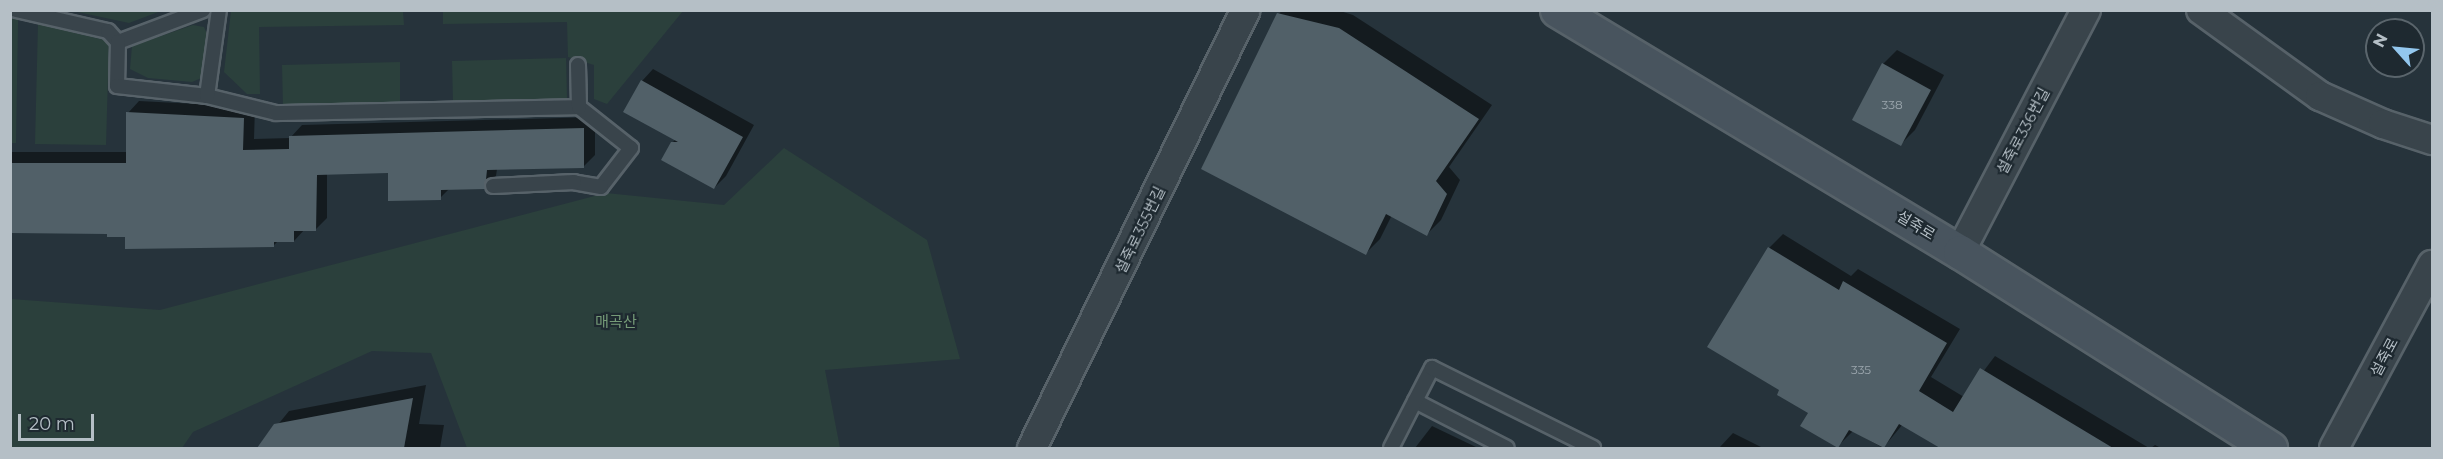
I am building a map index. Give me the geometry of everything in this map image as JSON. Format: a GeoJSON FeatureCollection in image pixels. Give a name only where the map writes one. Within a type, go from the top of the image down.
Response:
{"type":"FeatureCollection","features":[{"type":"Feature","properties":{"kind":"main road","name":"설죽로"},"geometry":{"type":"LineString","coordinates":[[1562,12],[1960,252],[2270,448]]}},
{"type":"Feature","properties":{"kind":"street","name":"설죽로355번길"},"geometry":{"type":"LineString","coordinates":[[1032,448],[1246,10]]}},
{"type":"Feature","properties":{"kind":"street","name":"설죽로336번길"},"geometry":{"type":"LineString","coordinates":[[1960,252],[2086,10]]}},
{"type":"Feature","properties":{"kind":"street"},"geometry":{"type":"LineString","coordinates":[[2201,10],[2320,96],[2383,124],[2433,140]]}},
{"type":"Feature","properties":{"kind":"street","name":"설죽로"},"geometry":{"type":"LineString","coordinates":[[2334,448],[2433,265]]}},
{"type":"Feature","properties":{"kind":"lane"},"geometry":{"type":"LineString","coordinates":[[16,10],[108,31],[118,42],[117,86],[207,96],[276,113],[579,107],[631,148],[601,187],[574,182],[493,186]]}},
{"type":"Feature","properties":{"kind":"lane"},"geometry":{"type":"LineString","coordinates":[[118,42],[203,10]]}},
{"type":"Feature","properties":{"kind":"lane"},"geometry":{"type":"LineString","coordinates":[[207,96],[219,10]]}},
{"type":"Feature","properties":{"kind":"lane"},"geometry":{"type":"LineString","coordinates":[[578,65],[579,107]]}},
{"type":"Feature","properties":{"kind":"lane"},"geometry":{"type":"LineString","coordinates":[[1391,448],[1432,368],[1593,448]]}},
{"type":"Feature","properties":{"kind":"lane"},"geometry":{"type":"LineString","coordinates":[[1415,402],[1507,448]]}},
{"type":"Feature","properties":{"kind":"green space"},"geometry":{"type":"Polygon","coordinates":[[[161,10],[129,23],[73,11],[161,10]]]}},
{"type":"Feature","properties":{"kind":"green space"},"geometry":{"type":"Polygon","coordinates":[[[231,11],[403,11],[404,25],[259,27],[260,94],[247,94],[224,72],[231,11]]]}},
{"type":"Feature","properties":{"kind":"green space"},"geometry":{"type":"Polygon","coordinates":[[[443,11],[683,11],[607,104],[594,99],[594,65],[568,57],[567,22],[443,24],[443,11]]]}},
{"type":"Feature","properties":{"kind":"green space"},"geometry":{"type":"Polygon","coordinates":[[[11,17],[18,19],[16,143],[10,143],[11,17]]]}},
{"type":"Feature","properties":{"kind":"green space"},"geometry":{"type":"Polygon","coordinates":[[[38,24],[109,41],[106,145],[35,144],[38,24]]]}},
{"type":"Feature","properties":{"kind":"green space"},"geometry":{"type":"Polygon","coordinates":[[[193,25],[204,27],[208,36],[204,77],[192,82],[148,78],[130,69],[132,46],[193,25]]]}},
{"type":"Feature","properties":{"kind":"green space"},"geometry":{"type":"Polygon","coordinates":[[[566,58],[567,99],[453,102],[452,61],[566,58]]]}},
{"type":"Feature","properties":{"kind":"green space"},"geometry":{"type":"Polygon","coordinates":[[[400,62],[400,103],[283,106],[282,65],[400,62]]]}},
{"type":"Feature","properties":{"kind":"green space","name":"매곡산"},"geometry":{"type":"Polygon","coordinates":[[[784,148],[927,240],[960,359],[825,370],[840,448],[467,448],[431,353],[372,351],[193,432],[182,448],[11,448],[11,299],[160,310],[606,193],[724,205],[784,148]]]}},
{"type":"Feature","properties":{"kind":"building"},"geometry":{"type":"Polygon","coordinates":[[[1277,13],[1339,28],[1479,119],[1436,181],[1447,194],[1427,236],[1386,214],[1366,255],[1201,169],[1277,13]]]}},
{"type":"Feature","properties":{"kind":"building"},"geometry":{"type":"Polygon","coordinates":[[[1882,63],[1931,90],[1901,146],[1852,120],[1882,63]]]}},
{"type":"Feature","properties":{"kind":"building"},"geometry":{"type":"Polygon","coordinates":[[[641,80],[743,137],[714,189],[661,160],[671,142],[678,142],[623,112],[641,80]]]}},
{"type":"Feature","properties":{"kind":"building"},"geometry":{"type":"Polygon","coordinates":[[[126,112],[244,118],[243,150],[289,149],[289,136],[584,128],[584,168],[487,170],[485,189],[441,190],[441,200],[388,201],[388,173],[317,175],[316,231],[294,231],[294,242],[274,242],[274,247],[125,249],[125,237],[107,237],[107,234],[10,233],[10,163],[126,163],[126,112]]]}},
{"type":"Feature","properties":{"kind":"building"},"geometry":{"type":"Polygon","coordinates":[[[1768,247],[1839,290],[1843,281],[1947,343],[1919,391],[1953,412],[1980,368],[2113,448],[1940,448],[1899,424],[1884,448],[1849,430],[1838,448],[1800,426],[1808,413],[1777,395],[1779,390],[1707,347],[1768,247]]]}},
{"type":"Feature","properties":{"kind":"building"},"geometry":{"type":"Polygon","coordinates":[[[413,398],[404,448],[257,448],[274,424],[413,398]]]}}]}
